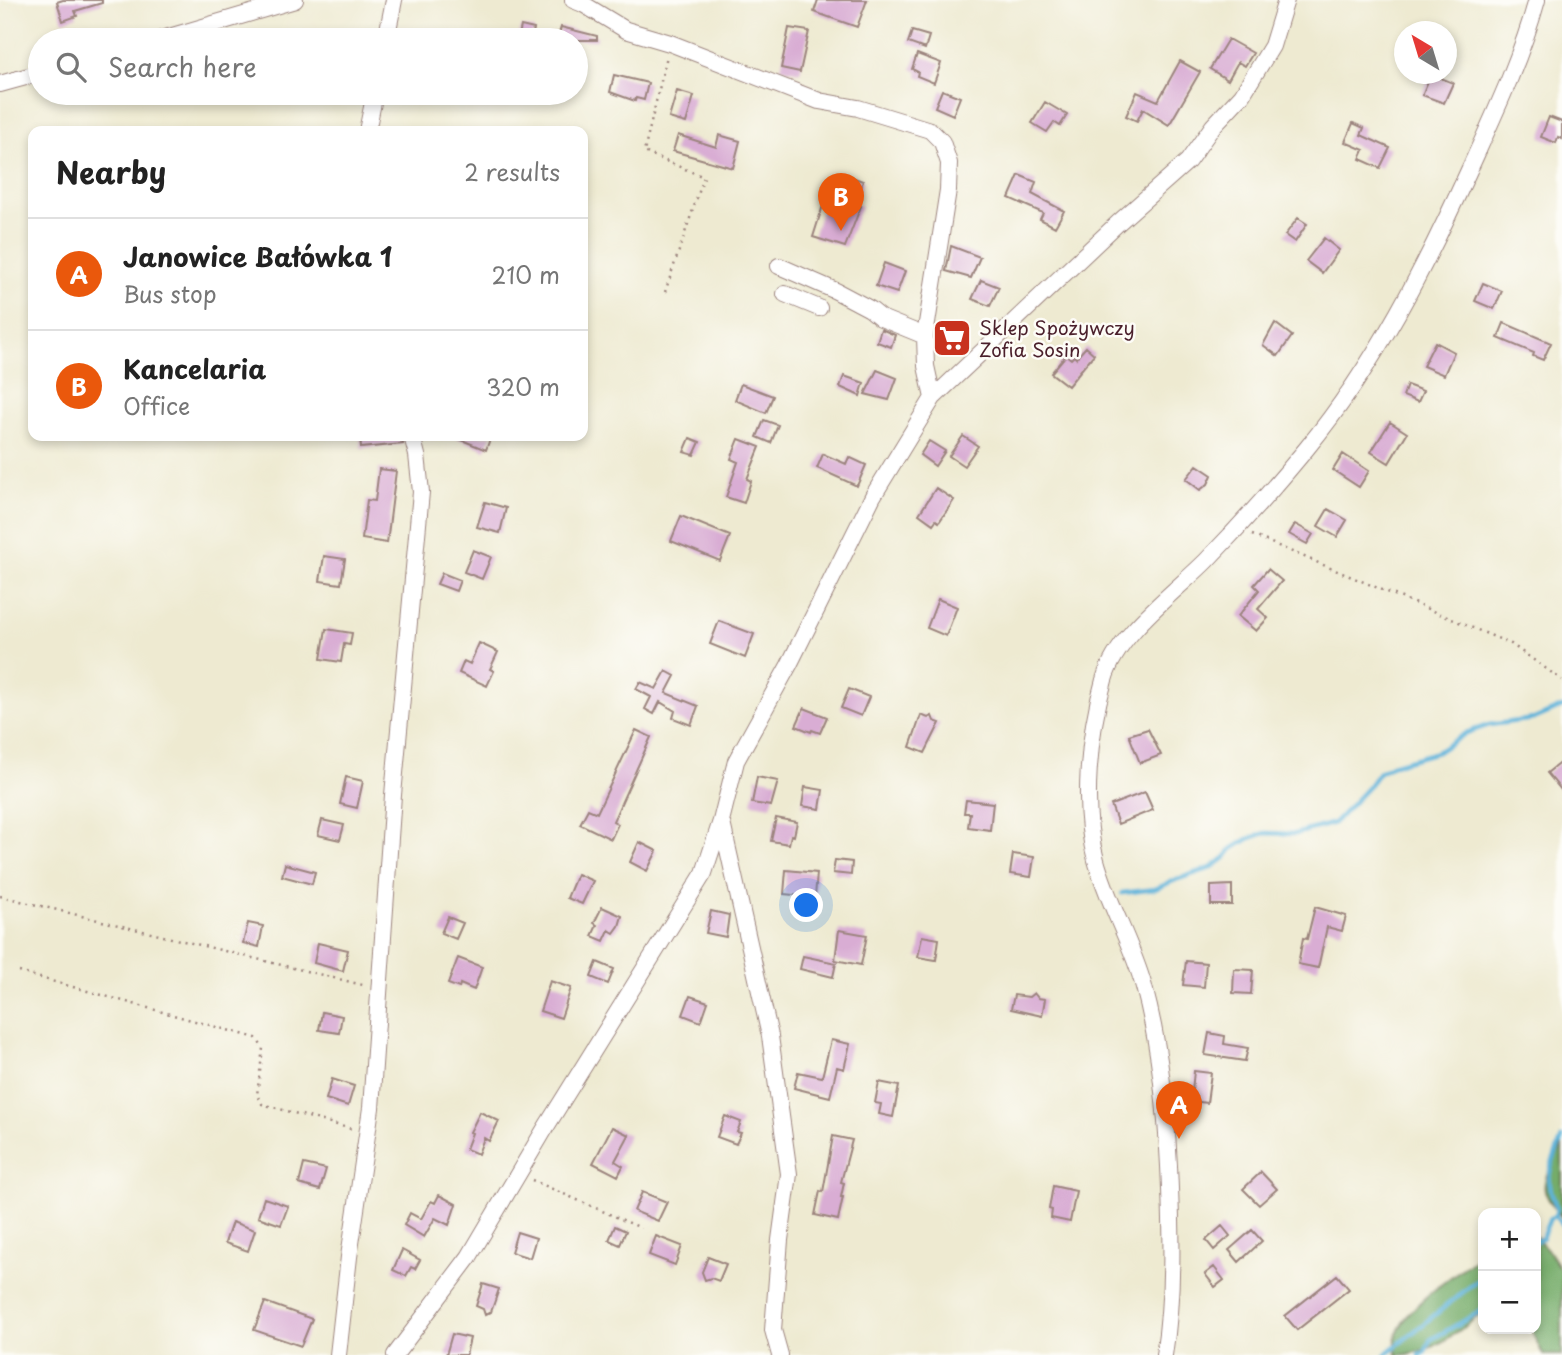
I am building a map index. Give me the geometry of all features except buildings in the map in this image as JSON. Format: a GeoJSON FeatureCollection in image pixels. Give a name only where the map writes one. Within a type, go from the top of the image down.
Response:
{"type":"FeatureCollection","features":[{"type":"Feature","properties":{"kind":"street"},"geometry":{"type":"LineString","coordinates":[[200,28],[295,0]]}},
{"type":"Feature","properties":{"kind":"street"},"geometry":{"type":"LineString","coordinates":[[388,28],[394,0]]}},
{"type":"Feature","properties":{"kind":"street"},"geometry":{"type":"LineString","coordinates":[[573,0],[626,30],[670,43],[819,101],[858,108],[930,130],[942,142],[949,163],[948,190],[925,336],[926,366],[933,397]]}},
{"type":"Feature","properties":{"kind":"street"},"geometry":{"type":"LineString","coordinates":[[395,1355],[469,1257],[704,873],[736,761],[789,665],[873,496],[933,397],[1188,161],[1213,126],[1242,95],[1272,46],[1286,0]]}},
{"type":"Feature","properties":{"kind":"street"},"geometry":{"type":"LineString","coordinates":[[1164,1355],[1169,1325],[1171,1211],[1165,1097],[1144,987],[1096,862],[1089,818],[1091,755],[1096,711],[1105,675],[1134,632],[1236,529],[1308,447],[1366,369],[1450,212],[1504,94],[1537,0]]}},
{"type":"Feature","properties":{"kind":"street"},"geometry":{"type":"LineString","coordinates":[[0,84],[28,76]]}},
{"type":"Feature","properties":{"kind":"street"},"geometry":{"type":"LineString","coordinates":[[368,126],[372,105]]}},
{"type":"Feature","properties":{"kind":"street"},"geometry":{"type":"LineString","coordinates":[[779,266],[835,290],[881,318],[925,336]]}},
{"type":"Feature","properties":{"kind":"street"},"geometry":{"type":"LineString","coordinates":[[785,295],[819,308]]}},
{"type":"Feature","properties":{"kind":"street"},"geometry":{"type":"LineString","coordinates":[[338,1355],[349,1257],[368,1134],[396,755],[421,492],[413,441]]}},
{"type":"Feature","properties":{"kind":"street"},"geometry":{"type":"LineString","coordinates":[[721,821],[770,1036],[789,1174],[780,1240],[773,1330],[780,1355]]}},
{"type":"Feature","properties":{"kind":"path"},"geometry":{"type":"LineString","coordinates":[[665,292],[704,177],[644,152],[670,43]]}},
{"type":"Feature","properties":{"kind":"path"},"geometry":{"type":"LineString","coordinates":[[1236,529],[1511,644],[1562,680]]}},
{"type":"Feature","properties":{"kind":"path"},"geometry":{"type":"LineString","coordinates":[[0,896],[380,989]]}},
{"type":"Feature","properties":{"kind":"path"},"geometry":{"type":"LineString","coordinates":[[19,972],[256,1038],[263,1048],[257,1096],[262,1104],[368,1134]]}},
{"type":"Feature","properties":{"kind":"path"},"geometry":{"type":"LineString","coordinates":[[518,1174],[641,1228]]}},
{"type":"Feature","properties":{"kind":"green space"},"geometry":{"type":"Polygon","coordinates":[[[1562,1144],[1562,1217],[1547,1196],[1545,1182],[1562,1144]]]}},
{"type":"Feature","properties":{"kind":"green space"},"geometry":{"type":"Polygon","coordinates":[[[1541,1242],[1562,1272],[1562,1355],[1543,1355],[1533,1334],[1541,1334],[1541,1242]]]}},
{"type":"Feature","properties":{"kind":"green space"},"geometry":{"type":"Polygon","coordinates":[[[1478,1257],[1478,1316],[1454,1335],[1433,1346],[1410,1354],[1397,1355],[1396,1338],[1401,1326],[1409,1314],[1433,1291],[1478,1257]]]}},
{"type":"Feature","properties":{"kind":"waterway"},"geometry":{"type":"LineString","coordinates":[[1122,893],[1155,889],[1211,868],[1232,849],[1265,833],[1295,834],[1334,823],[1379,772],[1392,765],[1437,752],[1466,733],[1489,725],[1534,719],[1562,707]]}},
{"type":"Feature","properties":{"kind":"waterway"},"geometry":{"type":"LineString","coordinates":[[1562,1138],[1551,1165],[1549,1179],[1557,1209],[1555,1216],[1562,1224]]}},
{"type":"Feature","properties":{"kind":"waterway"},"geometry":{"type":"LineString","coordinates":[[1541,1238],[1550,1218],[1555,1216]]}},
{"type":"Feature","properties":{"kind":"waterway"},"geometry":{"type":"LineString","coordinates":[[1385,1355],[1478,1280]]}},
{"type":"Feature","properties":{"kind":"waterway"},"geometry":{"type":"LineString","coordinates":[[1420,1355],[1425,1352],[1430,1340],[1478,1313]]}},
{"type":"Feature","properties":{"kind":"place","name":"Kancelaria"},"geometry":{"type":"Point","coordinates":[841,231]}},
{"type":"Feature","properties":{"kind":"place","name":"Sklep Spożywczy Zofia Sosin"},"geometry":{"type":"Point","coordinates":[952,338]}},
{"type":"Feature","properties":{"kind":"place","name":"Janowice Bałówka 1"},"geometry":{"type":"Point","coordinates":[1179,1139]}}]}
